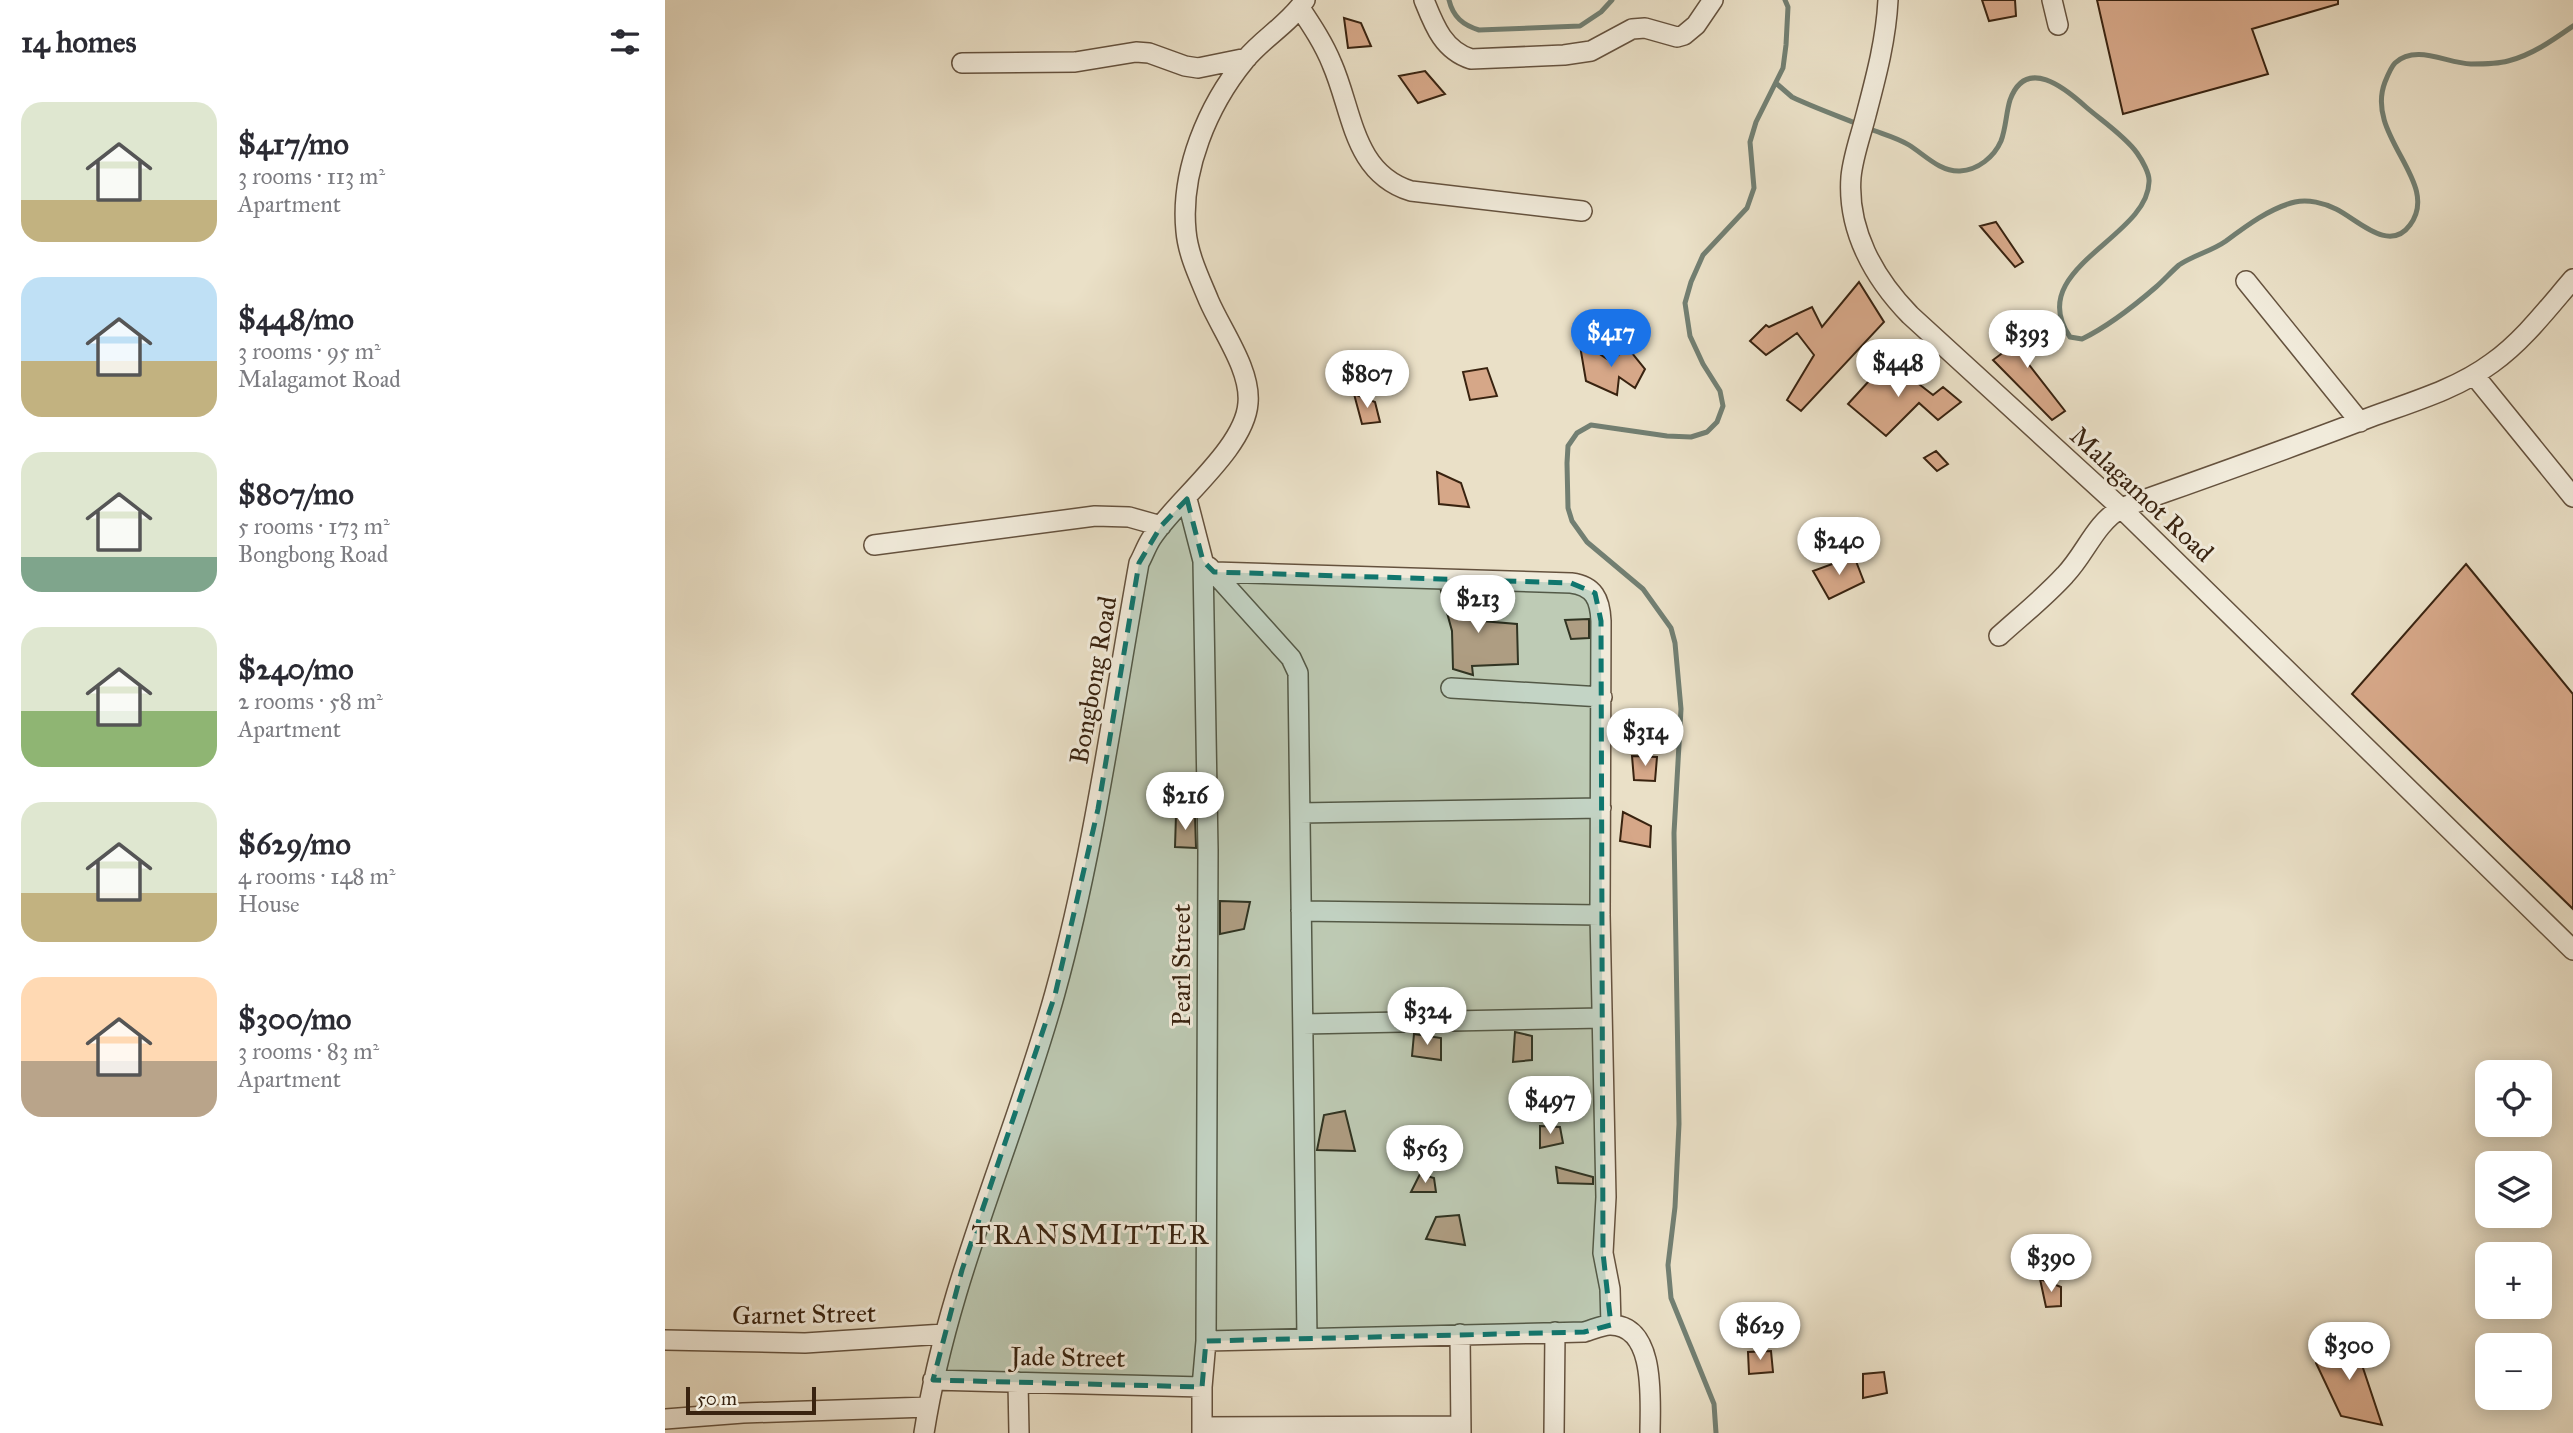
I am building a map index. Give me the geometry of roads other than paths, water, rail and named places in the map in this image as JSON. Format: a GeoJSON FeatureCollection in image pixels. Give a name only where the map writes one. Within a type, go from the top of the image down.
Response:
{"type":"FeatureCollection","features":[{"type":"Feature","properties":{"kind":"street"},"geometry":{"type":"LineString","coordinates":[[1424,0],[1446,45],[1459,55],[1471,59],[1564,55],[1591,51],[1632,29],[1645,28],[1677,37],[1696,25],[1713,0]]}},
{"type":"Feature","properties":{"kind":"street","name":"Malagamot Road"},"geometry":{"type":"LineString","coordinates":[[1888,0],[1885,36],[1851,178],[1855,221],[1862,247],[1882,282],[1910,315],[2122,508],[2573,950]]}},
{"type":"Feature","properties":{"kind":"street"},"geometry":{"type":"LineString","coordinates":[[2052,0],[2058,25]]}},
{"type":"Feature","properties":{"kind":"street"},"geometry":{"type":"LineString","coordinates":[[1303,4],[1332,64],[1363,152],[1378,175],[1395,186],[1411,191],[1582,211]]}},
{"type":"Feature","properties":{"kind":"street","name":"Bongbong Road"},"geometry":{"type":"LineString","coordinates":[[924,1433],[933,1380],[962,1270],[1055,995],[1073,925],[1098,809],[1139,564],[1150,540],[1225,452],[1240,428],[1248,405],[1248,386],[1241,365],[1220,327],[1194,265],[1185,233],[1188,181],[1206,125],[1219,98],[1247,58],[1303,4]]}},
{"type":"Feature","properties":{"kind":"street"},"geometry":{"type":"LineString","coordinates":[[962,63],[1075,62],[1136,52],[1149,53],[1198,68],[1247,58]]}},
{"type":"Feature","properties":{"kind":"street"},"geometry":{"type":"LineString","coordinates":[[1999,636],[2065,576],[2098,526],[2122,508],[2449,388],[2493,363],[2514,345],[2573,279]]}},
{"type":"Feature","properties":{"kind":"street"},"geometry":{"type":"LineString","coordinates":[[2246,281],[2360,422]]}},
{"type":"Feature","properties":{"kind":"street"},"geometry":{"type":"LineString","coordinates":[[2474,375],[2573,497]]}},
{"type":"Feature","properties":{"kind":"street","name":"Pearl Street"},"geometry":{"type":"LineString","coordinates":[[1187,499],[1209,566],[1206,1340],[1202,1430]]}},
{"type":"Feature","properties":{"kind":"street"},"geometry":{"type":"LineString","coordinates":[[874,545],[1095,516],[1129,517],[1161,526]]}},
{"type":"Feature","properties":{"kind":"street"},"geometry":{"type":"LineString","coordinates":[[1209,566],[1571,583],[1588,587],[1595,593],[1601,610],[1600,915],[1606,1197],[1603,1253],[1610,1289],[1611,1325]]}},
{"type":"Feature","properties":{"kind":"street"},"geometry":{"type":"LineString","coordinates":[[1209,566],[1277,641],[1291,658],[1298,673],[1307,1338]]}},
{"type":"Feature","properties":{"kind":"street"},"geometry":{"type":"LineString","coordinates":[[1451,688],[1602,697]]}},
{"type":"Feature","properties":{"kind":"street"},"geometry":{"type":"LineString","coordinates":[[1300,813],[1601,808]]}},
{"type":"Feature","properties":{"kind":"street"},"geometry":{"type":"LineString","coordinates":[[1301,911],[1600,915]]}},
{"type":"Feature","properties":{"kind":"street"},"geometry":{"type":"LineString","coordinates":[[1303,1024],[1602,1018]]}},
{"type":"Feature","properties":{"kind":"street"},"geometry":{"type":"LineString","coordinates":[[1206,1340],[1584,1332],[1611,1325],[1633,1334],[1644,1349],[1650,1391],[1650,1433]]}},
{"type":"Feature","properties":{"kind":"street"},"geometry":{"type":"LineString","coordinates":[[1554,1433],[1555,1332]]}},
{"type":"Feature","properties":{"kind":"street","name":"Garnet Street"},"geometry":{"type":"LineString","coordinates":[[665,1340],[805,1343],[944,1334]]}},
{"type":"Feature","properties":{"kind":"street"},"geometry":{"type":"LineString","coordinates":[[1202,1430],[1461,1430],[1460,1334]]}},
{"type":"Feature","properties":{"kind":"street","name":"Jade Street"},"geometry":{"type":"LineString","coordinates":[[933,1380],[1202,1387]]}},
{"type":"Feature","properties":{"kind":"street"},"geometry":{"type":"LineString","coordinates":[[1018,1382],[1019,1433]]}},
{"type":"Feature","properties":{"kind":"street"},"geometry":{"type":"LineString","coordinates":[[665,1419],[928,1407]]}},
{"type":"Feature","properties":{"kind":"waterway"},"geometry":{"type":"LineString","coordinates":[[1449,0],[1460,20],[1479,30],[1580,26],[1601,12],[1612,0]]}},
{"type":"Feature","properties":{"kind":"waterway"},"geometry":{"type":"LineString","coordinates":[[1716,1433],[1714,1404],[1671,1298],[1668,1265],[1675,1207],[1679,1124],[1674,833],[1681,709],[1675,643],[1671,628],[1643,589],[1587,542],[1572,521],[1568,508],[1567,463],[1568,446],[1577,433],[1591,425],[1691,437],[1707,432],[1717,422],[1723,406],[1720,391],[1690,336],[1685,303],[1703,255],[1747,208],[1754,188],[1750,142],[1756,122],[1783,68],[1788,7],[1785,0]]}},
{"type":"Feature","properties":{"kind":"waterway"},"geometry":{"type":"LineString","coordinates":[[1777,84],[1792,97],[1900,140],[1939,166],[1953,171],[1973,168],[1985,162],[1994,152],[2003,136],[2010,100],[2017,87],[2026,80],[2036,78],[2057,85],[2113,129],[2139,156],[2149,182],[2143,202],[2130,220],[2091,255],[2074,273],[2062,292],[2060,313],[2070,337],[2082,339],[2130,308],[2179,265],[2221,244],[2259,218],[2295,202],[2321,203],[2383,235],[2402,233],[2410,225],[2417,209],[2417,192],[2392,140],[2381,102],[2385,82],[2395,63],[2412,55],[2471,64],[2504,62],[2534,51],[2573,26]]}},
{"type":"Feature","properties":{"kind":"district","name":"TRANSMITTER"},"geometry":{"type":"Point","coordinates":[1091,1234]}}]}
